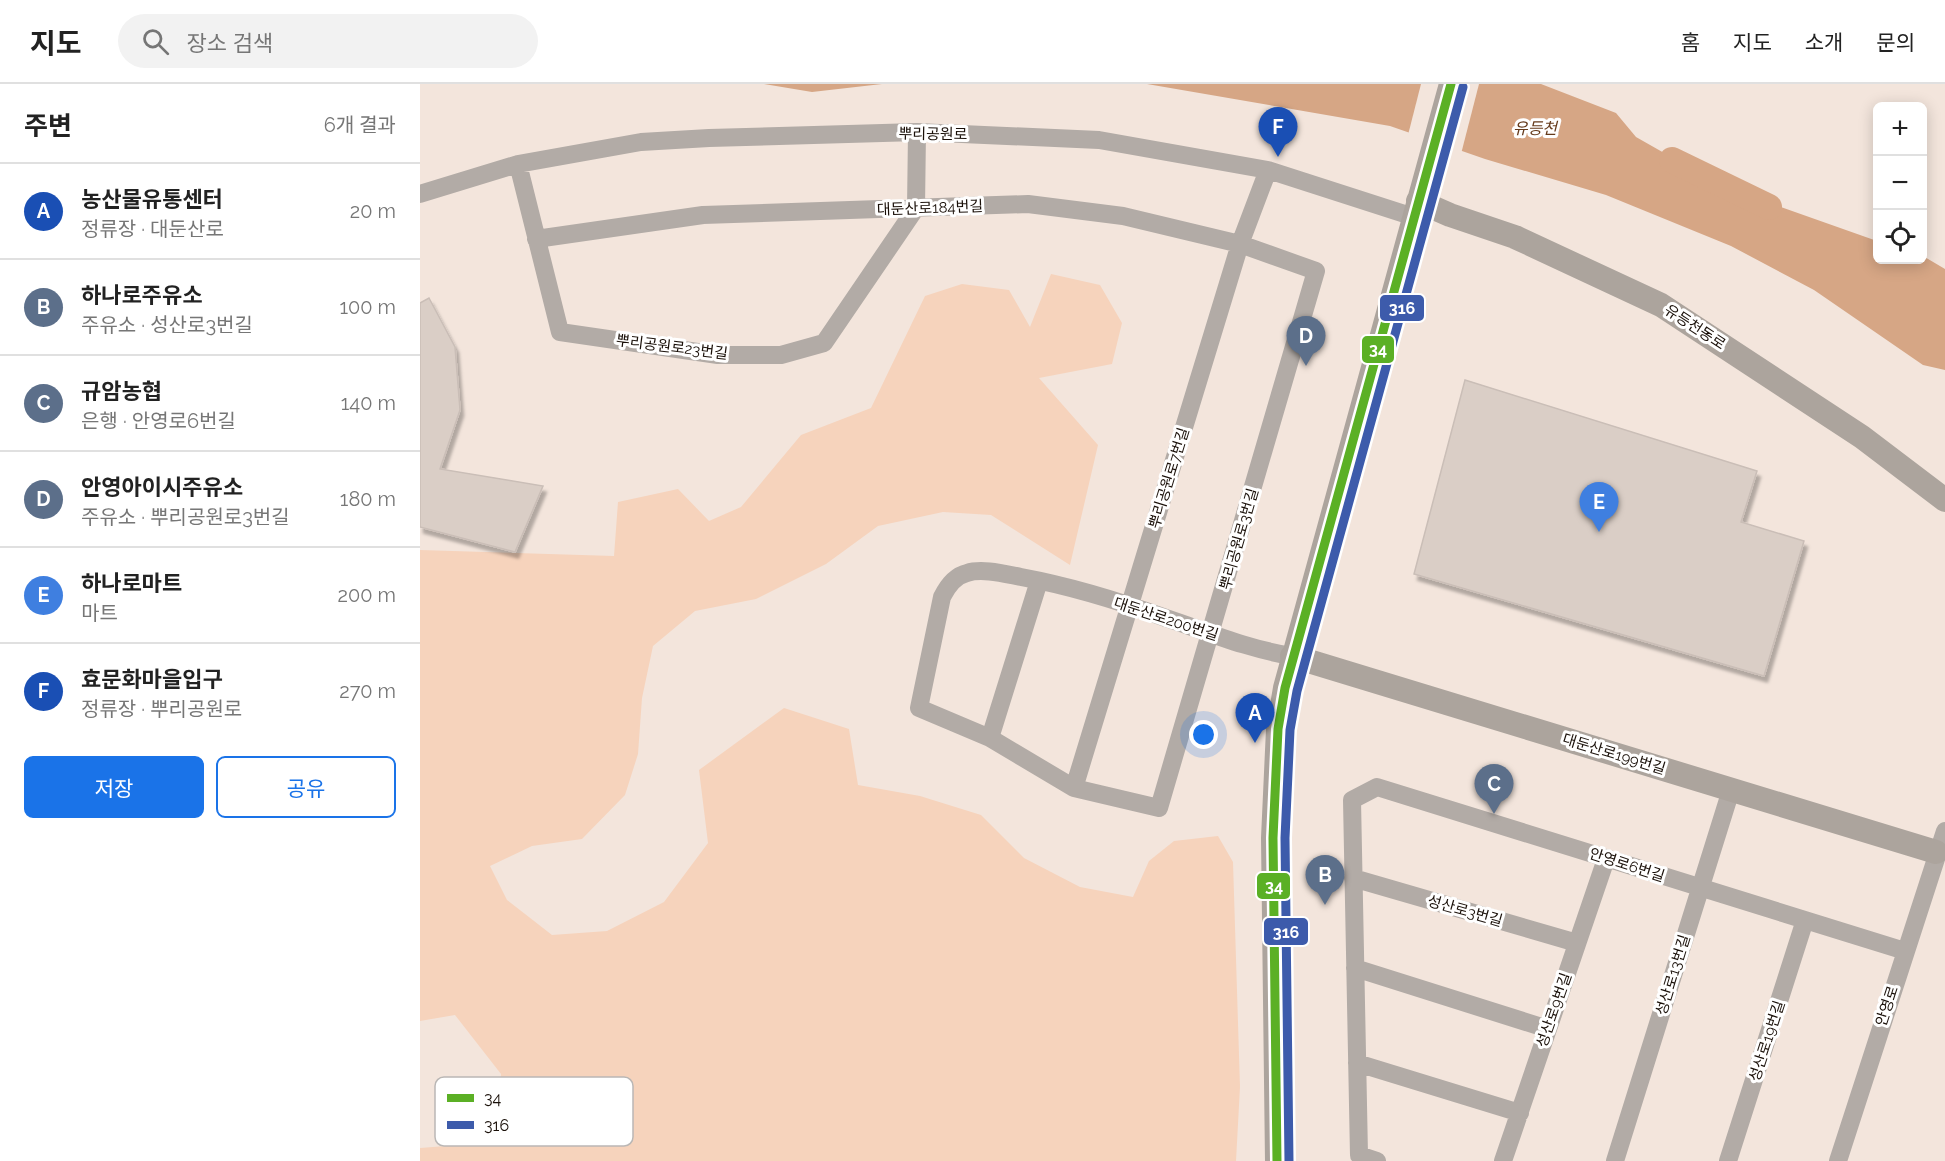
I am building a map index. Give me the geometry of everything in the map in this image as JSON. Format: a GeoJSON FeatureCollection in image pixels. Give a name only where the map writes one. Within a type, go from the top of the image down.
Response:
{"type":"FeatureCollection","features":[{"type":"Feature","properties":{"kind":"main road"},"geometry":{"type":"LineString","coordinates":[[1277,1161],[1275,794],[1278,729],[1292,656],[1451,84]]}},
{"type":"Feature","properties":{"kind":"main road","name":"유등천동로"},"geometry":{"type":"LineString","coordinates":[[1419,200],[1450,215],[1515,237],[1661,305],[1862,437],[1945,500]]}},
{"type":"Feature","properties":{"kind":"main road","name":"대둔산로199번길"},"geometry":{"type":"LineString","coordinates":[[1292,656],[1731,790],[1942,846]]}},
{"type":"Feature","properties":{"kind":"street","name":"뿌리공원로"},"geometry":{"type":"LineString","coordinates":[[420,194],[518,164],[641,142],[917,132],[1099,140],[1419,200]]}},
{"type":"Feature","properties":{"kind":"street"},"geometry":{"type":"LineString","coordinates":[[916,208],[917,132]]}},
{"type":"Feature","properties":{"kind":"street","name":"뿌리공원로23번길"},"geometry":{"type":"LineString","coordinates":[[518,164],[560,332],[717,355],[781,355],[824,343],[916,208]]}},
{"type":"Feature","properties":{"kind":"street","name":"뿌리공원로7번길"},"geometry":{"type":"LineString","coordinates":[[1074,788],[1240,244],[1268,171]]}},
{"type":"Feature","properties":{"kind":"street","name":"대둔산로184번길"},"geometry":{"type":"LineString","coordinates":[[536,239],[703,215],[1028,204],[1123,216],[1240,244],[1316,271]]}},
{"type":"Feature","properties":{"kind":"street","name":"뿌리공원로3번길"},"geometry":{"type":"LineString","coordinates":[[1159,807],[1316,271]]}},
{"type":"Feature","properties":{"kind":"street","name":"대둔산로200번길"},"geometry":{"type":"LineString","coordinates":[[1159,807],[1074,788],[990,738],[919,708],[942,597],[949,583],[967,573],[1001,574],[1039,581],[1131,606],[1259,651],[1292,656]]}},
{"type":"Feature","properties":{"kind":"street"},"geometry":{"type":"LineString","coordinates":[[990,738],[1039,581]]}},
{"type":"Feature","properties":{"kind":"street","name":"안영로6번길"},"geometry":{"type":"LineString","coordinates":[[1353,878],[1352,801],[1377,787],[1905,951]]}},
{"type":"Feature","properties":{"kind":"street","name":"성산로13번길"},"geometry":{"type":"LineString","coordinates":[[1615,1161],[1731,790]]}},
{"type":"Feature","properties":{"kind":"street","name":"안영로"},"geometry":{"type":"LineString","coordinates":[[1838,1161],[1905,951],[1942,846]]}},
{"type":"Feature","properties":{"kind":"street","name":"성산로9번길"},"geometry":{"type":"LineString","coordinates":[[1503,1161],[1606,859]]}},
{"type":"Feature","properties":{"kind":"street"},"geometry":{"type":"LineString","coordinates":[[1353,878],[1359,1155],[1377,1161]]}},
{"type":"Feature","properties":{"kind":"street","name":"성산로3번길"},"geometry":{"type":"LineString","coordinates":[[1353,878],[1577,943]]}},
{"type":"Feature","properties":{"kind":"street","name":"성산로19번길"},"geometry":{"type":"LineString","coordinates":[[1728,1161],[1805,920]]}},
{"type":"Feature","properties":{"kind":"street"},"geometry":{"type":"LineString","coordinates":[[1355,968],[1548,1029]]}},
{"type":"Feature","properties":{"kind":"street"},"geometry":{"type":"LineString","coordinates":[[1357,1063],[1520,1113]]}},
{"type":"Feature","properties":{"kind":"shaded area"},"geometry":{"type":"Polygon","coordinates":[[[1051,274],[1100,285],[1122,323],[1112,364],[1039,378],[1098,445],[1070,565],[991,515],[943,512],[878,526],[826,564],[756,599],[695,611],[653,646],[642,698],[638,754],[625,795],[582,839],[532,846],[490,866],[507,900],[552,935],[607,931],[664,902],[708,843],[699,770],[784,708],[849,729],[858,785],[920,796],[981,815],[1024,858],[1080,887],[1133,897],[1149,861],[1174,841],[1218,836],[1233,862],[1240,1087],[1236,1161],[420,1161],[420,1148],[446,1146],[633,1146],[633,1077],[501,1077],[501,1074],[455,1015],[420,1021],[420,550],[614,556],[618,502],[678,489],[709,521],[741,507],[801,435],[871,408],[925,296],[962,284],[1009,290],[1030,327],[1051,274]]]}},
{"type":"Feature","properties":{"kind":"water"},"geometry":{"type":"Polygon","coordinates":[[[764,84],[882,84],[812,92],[764,84]]]}},
{"type":"Feature","properties":{"kind":"water","name":"유등천"},"geometry":{"type":"Polygon","coordinates":[[[1147,84],[1541,84],[1616,113],[1636,137],[1724,187],[1873,240],[1873,264],[1927,264],[1927,258],[1945,269],[1945,370],[1923,365],[1814,290],[1731,246],[1606,195],[1485,159],[1390,126],[1147,84]]]}},
{"type":"Feature","properties":{"kind":"pier"},"geometry":{"type":"Polygon","coordinates":[[[1421,84],[1479,84],[1461,154],[1408,135],[1421,84]]]}},
{"type":"Feature","properties":{"kind":"building"},"geometry":{"type":"Polygon","coordinates":[[[429,298],[455,347],[460,410],[440,469],[543,486],[515,552],[420,527],[420,303],[429,298]]]}},
{"type":"Feature","properties":{"kind":"building"},"geometry":{"type":"Polygon","coordinates":[[[1465,380],[1757,471],[1741,522],[1804,541],[1764,676],[1414,574],[1465,380]]]}},
{"type":"Feature","properties":{"kind":"waterway","name":"유등천"},"geometry":{"type":"LineString","coordinates":[[1672,160],[1769,207]]}},
{"type":"Feature","properties":{"kind":"transit line","name":"34"},"geometry":{"type":"LineString","coordinates":[[1277,1161],[1273,838],[1278,729],[1285,688],[1451,84]]}},
{"type":"Feature","properties":{"kind":"transit line","name":"316"},"geometry":{"type":"LineString","coordinates":[[1289,1161],[1285,838],[1290,730],[1297,691],[1463,87]]}},
{"type":"Feature","properties":{"kind":"place","name":"효문화마을입구"},"geometry":{"type":"Point","coordinates":[1278,157]}},
{"type":"Feature","properties":{"kind":"place","name":"안영아이시주유소"},"geometry":{"type":"Point","coordinates":[1306,366]}},
{"type":"Feature","properties":{"kind":"place","name":"하나로마트"},"geometry":{"type":"Point","coordinates":[1599,532]}},
{"type":"Feature","properties":{"kind":"place","name":"농산물유통센터"},"geometry":{"type":"Point","coordinates":[1255,743]}},
{"type":"Feature","properties":{"kind":"place","name":"규암농협"},"geometry":{"type":"Point","coordinates":[1494,814]}},
{"type":"Feature","properties":{"kind":"place","name":"하나로주유소"},"geometry":{"type":"Point","coordinates":[1325,905]}}]}
